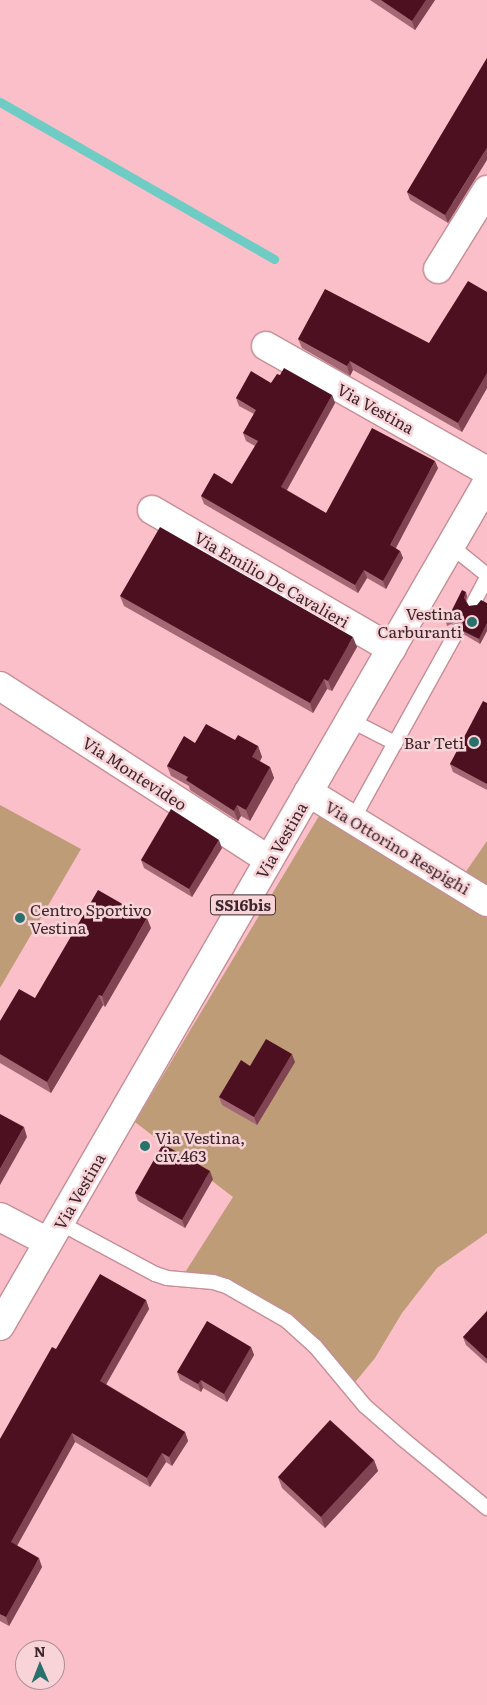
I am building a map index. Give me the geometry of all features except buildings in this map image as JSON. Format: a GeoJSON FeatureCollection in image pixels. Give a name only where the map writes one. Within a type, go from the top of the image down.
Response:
{"type":"FeatureCollection","features":[{"type":"Feature","properties":{"kind":"street"},"geometry":{"type":"LineString","coordinates":[[438,269],[487,190]]}},
{"type":"Feature","properties":{"kind":"street","name":"Via Vestina"},"geometry":{"type":"LineString","coordinates":[[266,346],[487,471]]}},
{"type":"Feature","properties":{"kind":"street","name":"Via Vestina"},"geometry":{"type":"LineString","coordinates":[[0,1326],[487,484]]}},
{"type":"Feature","properties":{"kind":"street","name":"Via Emilio De Cavalieri"},"geometry":{"type":"LineString","coordinates":[[152,510],[392,649]]}},
{"type":"Feature","properties":{"kind":"street","name":"Via Montevideo"},"geometry":{"type":"LineString","coordinates":[[0,686],[269,860]]}},
{"type":"Feature","properties":{"kind":"street","name":"Via Ottorino Respighi"},"geometry":{"type":"LineString","coordinates":[[308,792],[487,902]]}},
{"type":"Feature","properties":{"kind":"street"},"geometry":{"type":"LineString","coordinates":[[0,1217],[54,1232]]}},
{"type":"Feature","properties":{"kind":"lane"},"geometry":{"type":"LineString","coordinates":[[451,546],[487,577],[474,602]]}},
{"type":"Feature","properties":{"kind":"lane"},"geometry":{"type":"LineString","coordinates":[[352,819],[457,631]]}},
{"type":"Feature","properties":{"kind":"lane"},"geometry":{"type":"LineString","coordinates":[[350,720],[395,744]]}},
{"type":"Feature","properties":{"kind":"lane"},"geometry":{"type":"LineString","coordinates":[[54,1232],[167,1278],[214,1282],[226,1286],[287,1321],[316,1346],[345,1384],[372,1411],[487,1508]]}},
{"type":"Feature","properties":{"kind":"shaded area","name":"Centro Sportivo Vestina"},"geometry":{"type":"Polygon","coordinates":[[[0,805],[81,849],[0,988],[0,805]]]}},
{"type":"Feature","properties":{"kind":"shaded area"},"geometry":{"type":"Polygon","coordinates":[[[319,816],[487,916],[487,1233],[437,1268],[402,1313],[375,1358],[352,1386],[304,1327],[184,1274],[233,1197],[135,1122],[319,816]]]}},
{"type":"Feature","properties":{"kind":"shaded area"},"geometry":{"type":"Polygon","coordinates":[[[487,841],[487,886],[465,873],[487,841]]]}},
{"type":"Feature","properties":{"kind":"waterway"},"geometry":{"type":"LineString","coordinates":[[0,102],[274,259]]}},
{"type":"Feature","properties":{"kind":"place","name":"Vestina Carburanti"},"geometry":{"type":"Point","coordinates":[472,622]}},
{"type":"Feature","properties":{"kind":"place","name":"Bar Teti"},"geometry":{"type":"Point","coordinates":[474,742]}},
{"type":"Feature","properties":{"kind":"place","name":"Centro Sportivo Vestina"},"geometry":{"type":"Point","coordinates":[20,918]}},
{"type":"Feature","properties":{"kind":"place","name":"Via Vestina, civ.463"},"geometry":{"type":"Point","coordinates":[145,1146]}}]}
